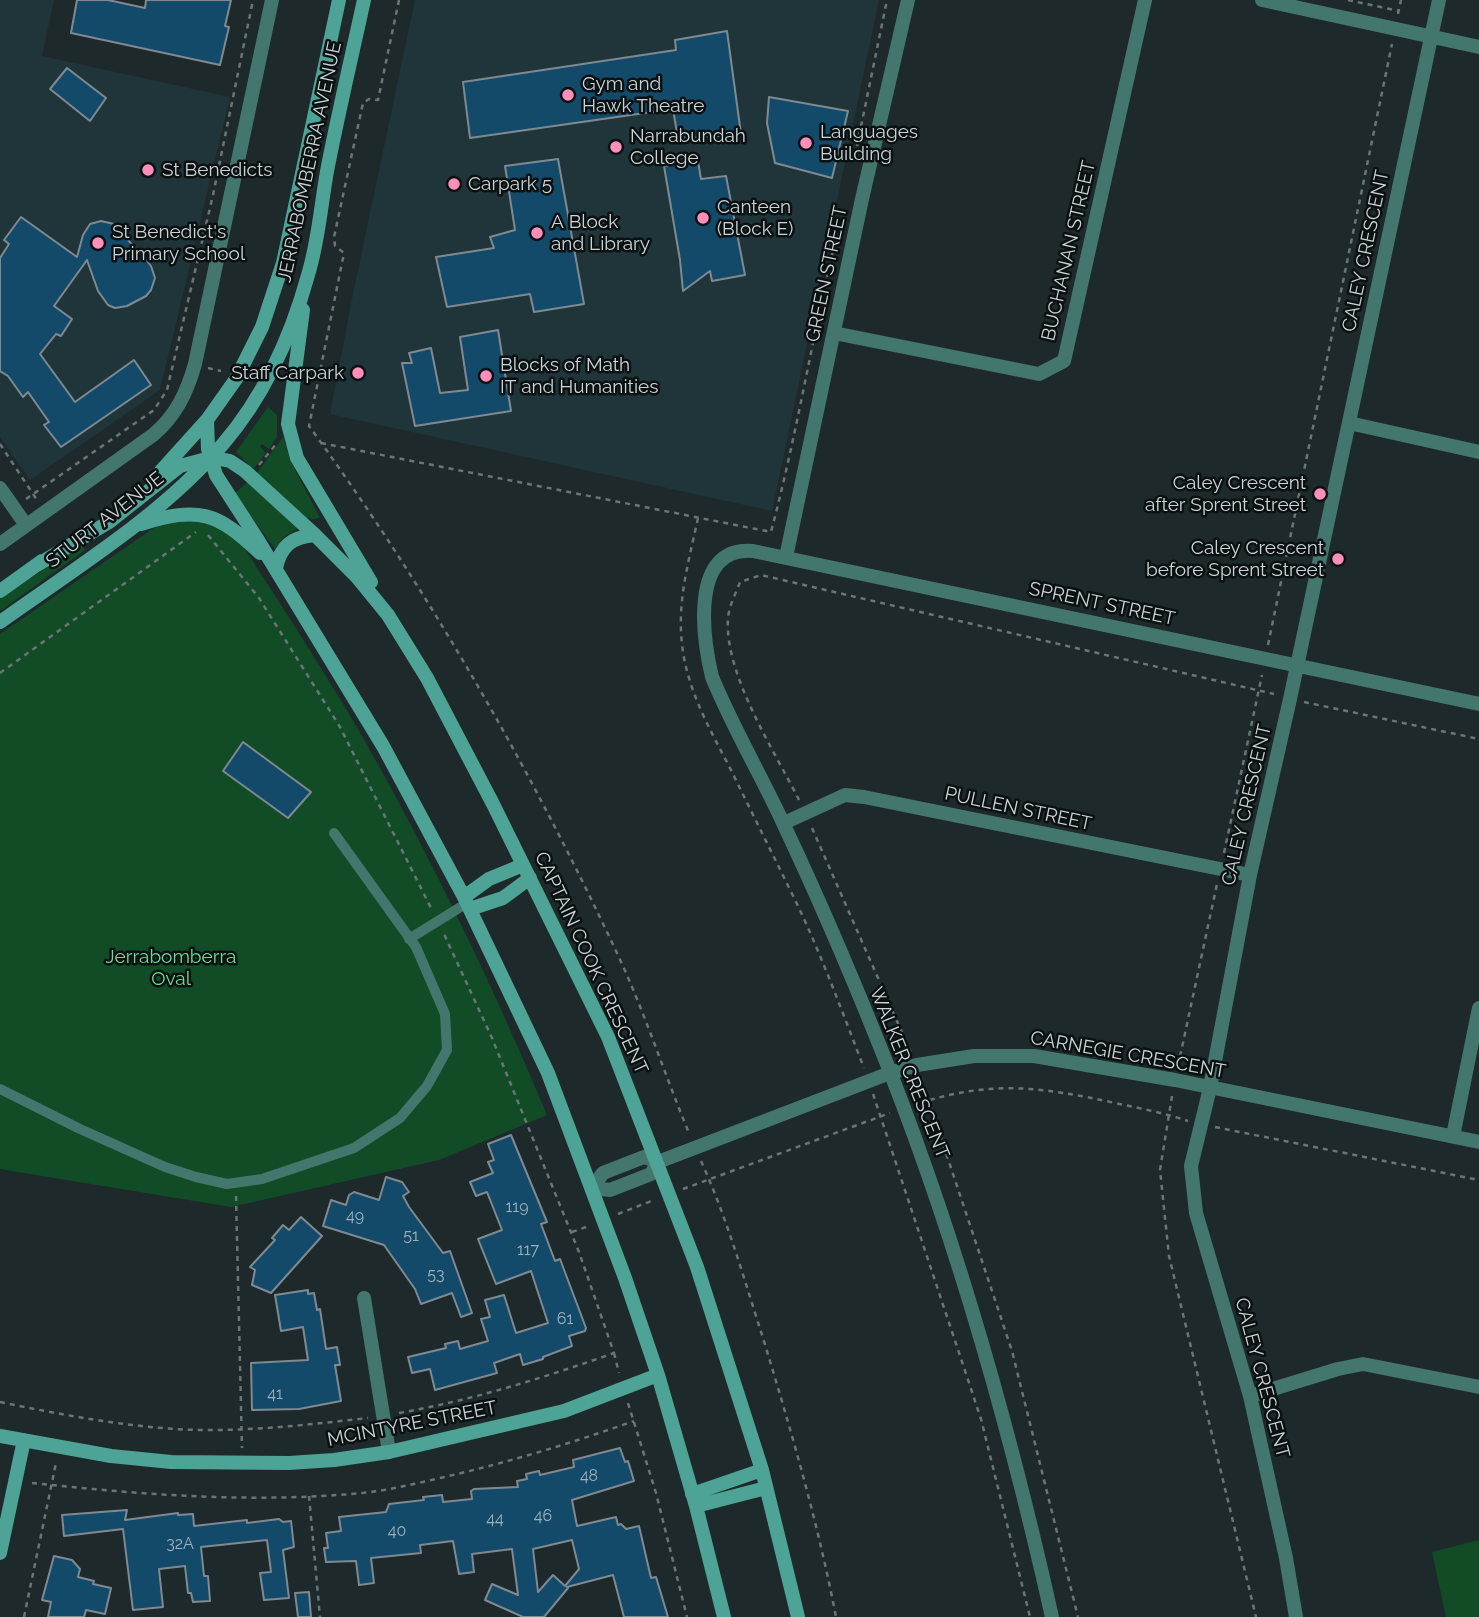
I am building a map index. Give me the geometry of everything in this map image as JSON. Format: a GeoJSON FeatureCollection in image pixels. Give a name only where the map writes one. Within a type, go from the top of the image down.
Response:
{"type":"FeatureCollection","features":[{"type":"Feature","properties":{"kind":"main road","name":"JERRABOMBERRA AVENUE"},"geometry":{"type":"LineString","coordinates":[[222,397],[236,379],[252,350],[274,294],[339,0]]}},
{"type":"Feature","properties":{"kind":"main road","name":"JERRABOMBERRA AVENUE"},"geometry":{"type":"LineString","coordinates":[[251,406],[275,366],[307,278],[364,0]]}},
{"type":"Feature","properties":{"kind":"main road"},"geometry":{"type":"LineString","coordinates":[[319,95],[333,82],[347,80]]}},
{"type":"Feature","properties":{"kind":"main road"},"geometry":{"type":"LineString","coordinates":[[307,278],[288,424],[290,440],[300,464],[410,648]]}},
{"type":"Feature","properties":{"kind":"main road","name":"STURT AVENUE"},"geometry":{"type":"LineString","coordinates":[[0,591],[145,484],[173,459],[207,420],[222,397]]}},
{"type":"Feature","properties":{"kind":"main road","name":"STURT AVENUE"},"geometry":{"type":"LineString","coordinates":[[0,622],[136,525],[210,458],[251,406]]}},
{"type":"Feature","properties":{"kind":"main road"},"geometry":{"type":"LineString","coordinates":[[207,420],[210,458],[216,475],[383,746],[467,903],[548,1073],[604,1220],[658,1375],[694,1500],[723,1617]]}},
{"type":"Feature","properties":{"kind":"main road"},"geometry":{"type":"LineString","coordinates":[[37,565],[116,517],[180,466],[210,458]]}},
{"type":"Feature","properties":{"kind":"main road","name":"CAPTAIN COOK CRESCENT"},"geometry":{"type":"LineString","coordinates":[[210,458],[230,461],[245,471],[357,577],[410,648],[493,804],[608,1037],[658,1161],[701,1280],[761,1470],[798,1617]]}},
{"type":"Feature","properties":{"kind":"main road"},"geometry":{"type":"LineString","coordinates":[[136,525],[178,514],[209,517],[234,529],[276,569]]}},
{"type":"Feature","properties":{"kind":"main road"},"geometry":{"type":"LineString","coordinates":[[276,569],[280,554],[288,543],[296,538],[315,535]]}},
{"type":"Feature","properties":{"kind":"main road"},"geometry":{"type":"LineString","coordinates":[[467,903],[503,898],[527,872]]}},
{"type":"Feature","properties":{"kind":"main road"},"geometry":{"type":"LineString","coordinates":[[467,903],[489,879],[527,872]]}},
{"type":"Feature","properties":{"kind":"main road","name":"MCINTYRE STREET"},"geometry":{"type":"LineString","coordinates":[[0,1436],[111,1456],[227,1464],[312,1462],[389,1452],[564,1411],[658,1375]]}},
{"type":"Feature","properties":{"kind":"main road"},"geometry":{"type":"LineString","coordinates":[[0,1553],[24,1440]]}},
{"type":"Feature","properties":{"kind":"main road"},"geometry":{"type":"LineString","coordinates":[[694,1500],[761,1470]]}},
{"type":"Feature","properties":{"kind":"main road"},"geometry":{"type":"LineString","coordinates":[[694,1500],[766,1489]]}},
{"type":"Feature","properties":{"kind":"street","name":"STURT AVENUE"},"geometry":{"type":"LineString","coordinates":[[0,544],[158,430],[177,408],[191,379],[272,0]]}},
{"type":"Feature","properties":{"kind":"street","name":"GREEN STREET"},"geometry":{"type":"LineString","coordinates":[[786,557],[908,0]]}},
{"type":"Feature","properties":{"kind":"street","name":"BUCHANAN STREET"},"geometry":{"type":"LineString","coordinates":[[834,334],[1039,374],[1064,361],[1145,0]]}},
{"type":"Feature","properties":{"kind":"street"},"geometry":{"type":"LineString","coordinates":[[1262,0],[1479,47]]}},
{"type":"Feature","properties":{"kind":"street","name":"CALEY CRESCENT"},"geometry":{"type":"LineString","coordinates":[[1296,1617],[1286,1558],[1250,1396],[1196,1213],[1191,1166],[1210,1088],[1250,876],[1438,0]]}},
{"type":"Feature","properties":{"kind":"street"},"geometry":{"type":"LineString","coordinates":[[1349,423],[1479,452]]}},
{"type":"Feature","properties":{"kind":"street"},"geometry":{"type":"LineString","coordinates":[[0,488],[26,526]]}},
{"type":"Feature","properties":{"kind":"street","name":"SPRENT STREET"},"geometry":{"type":"LineString","coordinates":[[719,561],[732,553],[747,550],[786,557],[1479,704]]}},
{"type":"Feature","properties":{"kind":"street","name":"WALKER CRESCENT"},"geometry":{"type":"LineString","coordinates":[[719,561],[709,579],[705,605],[705,644],[710,668],[722,702],[783,823],[921,1152],[980,1331],[1029,1514],[1052,1617]]}},
{"type":"Feature","properties":{"kind":"street","name":"PULLEN STREET"},"geometry":{"type":"LineString","coordinates":[[783,823],[845,795],[864,797],[1250,876]]}},
{"type":"Feature","properties":{"kind":"street"},"geometry":{"type":"LineString","coordinates":[[1453,1136],[1479,1008]]}},
{"type":"Feature","properties":{"kind":"street","name":"CARNEGIE CRESCENT"},"geometry":{"type":"LineString","coordinates":[[592,1188],[610,1190],[651,1174],[658,1161],[890,1073],[917,1065],[974,1056],[1034,1056],[1479,1142]]}},
{"type":"Feature","properties":{"kind":"street"},"geometry":{"type":"LineString","coordinates":[[364,1298],[389,1452]]}},
{"type":"Feature","properties":{"kind":"street"},"geometry":{"type":"LineString","coordinates":[[1250,1396],[1363,1364],[1479,1387]]}},
{"type":"Feature","properties":{"kind":"lane"},"geometry":{"type":"LineString","coordinates":[[0,1089],[165,1167],[227,1184],[261,1179],[354,1148],[400,1118],[427,1086],[447,1050],[445,1014],[416,947],[334,833]]}},
{"type":"Feature","properties":{"kind":"lane"},"geometry":{"type":"LineString","coordinates":[[410,939],[467,903]]}},
{"type":"Feature","properties":{"kind":"path"},"geometry":{"type":"LineString","coordinates":[[14,508],[154,410],[167,390],[213,195],[253,0]]}},
{"type":"Feature","properties":{"kind":"path"},"geometry":{"type":"LineString","coordinates":[[399,0],[379,100],[369,99],[363,103],[334,237],[335,246],[344,253],[309,426],[423,597],[498,722],[563,841],[618,954],[710,1179],[745,1282],[784,1408],[826,1562],[836,1617]]}},
{"type":"Feature","properties":{"kind":"path"},"geometry":{"type":"LineString","coordinates":[[855,157],[887,0]]}},
{"type":"Feature","properties":{"kind":"path"},"geometry":{"type":"LineString","coordinates":[[1348,0],[1399,11]]}},
{"type":"Feature","properties":{"kind":"path"},"geometry":{"type":"LineString","coordinates":[[321,443],[771,532],[786,476],[840,223]]}},
{"type":"Feature","properties":{"kind":"path"},"geometry":{"type":"LineString","coordinates":[[259,464],[280,438]]}},
{"type":"Feature","properties":{"kind":"path"},"geometry":{"type":"LineString","coordinates":[[0,444],[45,512]]}},
{"type":"Feature","properties":{"kind":"path"},"geometry":{"type":"LineString","coordinates":[[698,519],[684,582],[680,621],[684,661],[691,685],[710,730],[798,906],[869,1081],[981,1419],[1030,1617]]}},
{"type":"Feature","properties":{"kind":"path"},"geometry":{"type":"LineString","coordinates":[[0,673],[202,528]]}},
{"type":"Feature","properties":{"kind":"path"},"geometry":{"type":"LineString","coordinates":[[1078,1617],[1012,1351],[917,1065],[806,813],[744,691],[731,652],[728,615],[740,582],[761,575],[1290,699],[1479,739]]}},
{"type":"Feature","properties":{"kind":"path"},"geometry":{"type":"LineString","coordinates":[[571,1233],[904,1108],[970,1090],[1010,1087],[1060,1091],[1169,1115],[1200,1125],[1479,1180]]}},
{"type":"Feature","properties":{"kind":"path"},"geometry":{"type":"LineString","coordinates":[[236,1182],[242,1430]]}},
{"type":"Feature","properties":{"kind":"path"},"geometry":{"type":"LineString","coordinates":[[614,1353],[656,1493],[687,1617]]}},
{"type":"Feature","properties":{"kind":"path"},"geometry":{"type":"LineString","coordinates":[[0,1402],[125,1424],[177,1429],[242,1430],[383,1416]]}},
{"type":"Feature","properties":{"kind":"path"},"geometry":{"type":"LineString","coordinates":[[15,1481],[167,1495],[351,1494],[400,1487],[501,1465],[634,1421]]}},
{"type":"Feature","properties":{"kind":"path"},"geometry":{"type":"LineString","coordinates":[[24,1617],[58,1448]]}},
{"type":"Feature","properties":{"kind":"path"},"geometry":{"type":"LineString","coordinates":[[309,1496],[320,1617]]}},
{"type":"Feature","properties":{"kind":"shaded area","name":"St Benedict's Primary School"},"geometry":{"type":"Polygon","coordinates":[[[0,0],[54,0],[42,56],[230,97],[160,390],[30,480],[0,437],[0,0]]]}},
{"type":"Feature","properties":{"kind":"shaded area","name":"Narrabundah College"},"geometry":{"type":"Polygon","coordinates":[[[415,0],[879,0],[772,511],[330,414],[415,0]]]}},
{"type":"Feature","properties":{"kind":"green space"},"geometry":{"type":"Polygon","coordinates":[[[268,407],[277,415],[277,437],[269,449],[262,444],[260,447],[266,453],[252,468],[236,452],[268,407]]]}},
{"type":"Feature","properties":{"kind":"green space"},"geometry":{"type":"Polygon","coordinates":[[[283,437],[291,462],[320,518],[304,517],[257,473],[283,437]]]}},
{"type":"Feature","properties":{"kind":"green space"},"geometry":{"type":"Polygon","coordinates":[[[248,482],[298,528],[283,538],[275,549],[234,494],[248,482]]]}},
{"type":"Feature","properties":{"kind":"green space","name":"Jerrabomberra Oval"},"geometry":{"type":"Polygon","coordinates":[[[183,520],[217,528],[245,549],[337,694],[391,788],[439,880],[506,1020],[547,1115],[439,1160],[231,1207],[0,1169],[0,634],[156,526],[183,520]]]}},
{"type":"Feature","properties":{"kind":"green space"},"geometry":{"type":"Polygon","coordinates":[[[82,546],[85,550],[0,611],[0,597],[82,546]]]}},
{"type":"Feature","properties":{"kind":"green space"},"geometry":{"type":"Polygon","coordinates":[[[1479,1540],[1479,1617],[1446,1617],[1432,1552],[1479,1540]]]}},
{"type":"Feature","properties":{"kind":"building"},"geometry":{"type":"Polygon","coordinates":[[[77,0],[108,0],[145,8],[146,0],[231,0],[225,26],[229,27],[220,65],[71,33],[77,0]]]}},
{"type":"Feature","properties":{"kind":"building","name":"Gym and Hawk Theatre"},"geometry":{"type":"Polygon","coordinates":[[[727,31],[741,134],[678,139],[673,109],[470,138],[463,82],[676,50],[675,40],[727,31]]]}},
{"type":"Feature","properties":{"kind":"building"},"geometry":{"type":"Polygon","coordinates":[[[67,68],[106,98],[90,121],[50,89],[67,68]]]}},
{"type":"Feature","properties":{"kind":"building","name":"Languages Building"},"geometry":{"type":"Polygon","coordinates":[[[769,97],[848,111],[832,178],[775,163],[767,123],[769,97]]]}},
{"type":"Feature","properties":{"kind":"building","name":"A Block and Library"},"geometry":{"type":"Polygon","coordinates":[[[558,159],[584,304],[534,312],[530,294],[447,307],[436,257],[494,248],[490,237],[515,230],[505,166],[558,159]]]}},
{"type":"Feature","properties":{"kind":"building","name":"Canteen (Block E)"},"geometry":{"type":"Polygon","coordinates":[[[698,161],[701,179],[726,176],[745,275],[712,281],[710,271],[683,291],[664,166],[698,161]]]}},
{"type":"Feature","properties":{"kind":"building"},"geometry":{"type":"Polygon","coordinates":[[[21,217],[77,257],[83,235],[90,224],[101,221],[114,224],[121,228],[127,235],[125,237],[151,266],[155,278],[146,296],[127,306],[115,308],[108,305],[98,291],[87,260],[54,306],[72,319],[61,336],[56,334],[40,354],[75,402],[134,360],[151,385],[61,447],[44,425],[49,422],[28,392],[23,397],[8,376],[0,371],[0,258],[9,244],[4,240],[21,217]]]}},
{"type":"Feature","properties":{"kind":"building","name":"Blocks of Math IT and Humanities"},"geometry":{"type":"Polygon","coordinates":[[[498,330],[511,411],[415,426],[402,363],[412,363],[409,353],[431,348],[440,393],[468,390],[460,337],[498,330]]]}},
{"type":"Feature","properties":{"kind":"building"},"geometry":{"type":"Polygon","coordinates":[[[243,742],[311,792],[288,818],[223,771],[243,742]]]}},
{"type":"Feature","properties":{"kind":"building"},"geometry":{"type":"Polygon","coordinates":[[[511,1135],[547,1222],[541,1224],[555,1261],[560,1259],[586,1328],[585,1331],[569,1336],[572,1346],[543,1359],[523,1365],[520,1354],[494,1363],[497,1373],[435,1390],[430,1369],[412,1373],[408,1357],[446,1348],[445,1344],[458,1341],[460,1349],[488,1341],[481,1319],[490,1317],[485,1300],[504,1295],[516,1333],[548,1323],[531,1271],[496,1284],[478,1239],[502,1230],[487,1192],[476,1196],[470,1182],[493,1173],[488,1162],[494,1160],[488,1144],[511,1135]]]}},
{"type":"Feature","properties":{"kind":"building"},"geometry":{"type":"Polygon","coordinates":[[[386,1177],[402,1182],[409,1192],[403,1196],[409,1207],[443,1253],[450,1251],[472,1313],[461,1317],[452,1293],[421,1304],[415,1289],[384,1245],[323,1226],[331,1200],[346,1205],[349,1195],[354,1192],[379,1200],[386,1177]]]}},
{"type":"Feature","properties":{"kind":"building"},"geometry":{"type":"Polygon","coordinates":[[[301,1217],[322,1236],[271,1293],[252,1285],[255,1270],[250,1267],[275,1240],[272,1238],[283,1225],[289,1230],[301,1217]]]}},
{"type":"Feature","properties":{"kind":"building"},"geometry":{"type":"Polygon","coordinates":[[[308,1290],[308,1294],[314,1293],[317,1310],[320,1309],[326,1349],[337,1347],[340,1365],[335,1365],[341,1401],[299,1409],[252,1410],[251,1363],[308,1360],[303,1327],[281,1331],[275,1295],[308,1290]]]}},
{"type":"Feature","properties":{"kind":"building"},"geometry":{"type":"Polygon","coordinates":[[[620,1448],[625,1462],[628,1461],[634,1481],[572,1500],[577,1526],[616,1517],[618,1525],[621,1524],[626,1529],[639,1526],[651,1578],[656,1577],[668,1617],[624,1617],[613,1575],[567,1587],[544,1617],[523,1617],[485,1600],[492,1584],[518,1595],[512,1549],[472,1554],[474,1572],[459,1574],[453,1541],[420,1545],[421,1553],[371,1558],[374,1583],[359,1585],[356,1561],[326,1562],[326,1533],[341,1531],[339,1517],[386,1512],[389,1504],[424,1500],[423,1497],[442,1495],[443,1502],[472,1499],[471,1491],[474,1489],[518,1487],[517,1481],[527,1479],[526,1474],[539,1471],[540,1475],[574,1467],[573,1460],[620,1448]],[[572,1540],[533,1549],[538,1592],[553,1575],[565,1586],[579,1569],[572,1540]]]}},
{"type":"Feature","properties":{"kind":"building"},"geometry":{"type":"Polygon","coordinates":[[[127,1510],[125,1520],[178,1513],[193,1514],[194,1526],[247,1520],[247,1523],[279,1519],[283,1522],[291,1521],[294,1547],[283,1550],[289,1598],[264,1600],[260,1573],[271,1572],[267,1540],[201,1547],[204,1576],[208,1576],[210,1601],[193,1602],[191,1593],[188,1593],[185,1566],[159,1569],[163,1607],[133,1610],[123,1529],[64,1536],[62,1515],[127,1510]]]}},
{"type":"Feature","properties":{"kind":"building"},"geometry":{"type":"Polygon","coordinates":[[[54,1556],[72,1560],[80,1569],[78,1577],[111,1588],[105,1614],[86,1610],[84,1617],[48,1617],[51,1602],[42,1600],[54,1556]]]}},
{"type":"Feature","properties":{"kind":"building"},"geometry":{"type":"Polygon","coordinates":[[[309,1592],[311,1617],[298,1617],[295,1593],[309,1592]]]}},
{"type":"Feature","properties":{"kind":"place","name":"Gym and Hawk Theatre"},"geometry":{"type":"Point","coordinates":[568,95]}},
{"type":"Feature","properties":{"kind":"place","name":"Languages Building"},"geometry":{"type":"Point","coordinates":[806,143]}},
{"type":"Feature","properties":{"kind":"place","name":"Narrabundah College"},"geometry":{"type":"Point","coordinates":[616,147]}},
{"type":"Feature","properties":{"kind":"place","name":"St Benedicts"},"geometry":{"type":"Point","coordinates":[148,170]}},
{"type":"Feature","properties":{"kind":"place","name":"Carpark 5"},"geometry":{"type":"Point","coordinates":[454,184]}},
{"type":"Feature","properties":{"kind":"place","name":"Canteen (Block E)"},"geometry":{"type":"Point","coordinates":[703,218]}},
{"type":"Feature","properties":{"kind":"place","name":"A Block and Library"},"geometry":{"type":"Point","coordinates":[537,233]}},
{"type":"Feature","properties":{"kind":"place","name":"St Benedict's Primary School"},"geometry":{"type":"Point","coordinates":[98,243]}},
{"type":"Feature","properties":{"kind":"place","name":"Staff Carpark"},"geometry":{"type":"Point","coordinates":[358,373]}},
{"type":"Feature","properties":{"kind":"place","name":"Blocks of Math IT and Humanities"},"geometry":{"type":"Point","coordinates":[486,376]}},
{"type":"Feature","properties":{"kind":"place","name":"Caley Crescent after Sprent Street"},"geometry":{"type":"Point","coordinates":[1320,494]}},
{"type":"Feature","properties":{"kind":"place","name":"Caley Crescent before Sprent Street"},"geometry":{"type":"Point","coordinates":[1338,559]}}]}
